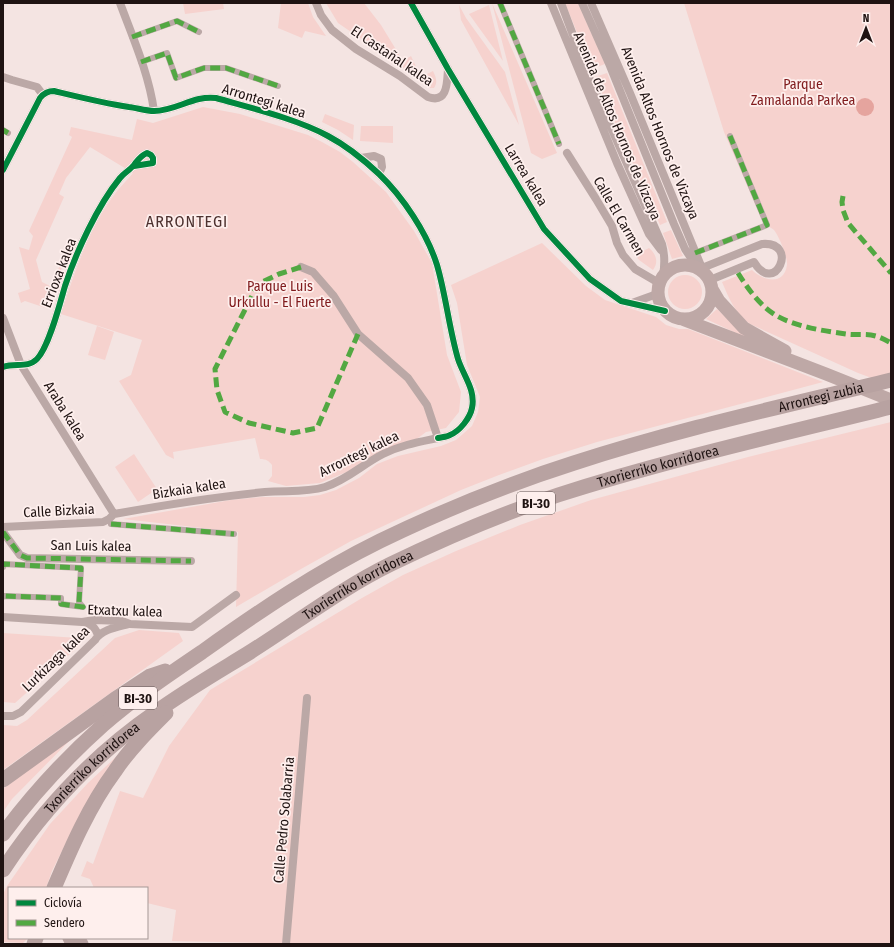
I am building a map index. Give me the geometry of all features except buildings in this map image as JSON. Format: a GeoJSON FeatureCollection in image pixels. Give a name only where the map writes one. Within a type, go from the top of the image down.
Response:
{"type":"FeatureCollection","features":[{"type":"Feature","properties":{"kind":"highway","name":"Arrontegi zubia"},"geometry":{"type":"LineString","coordinates":[[682,432],[891,380]]}},
{"type":"Feature","properties":{"kind":"highway","name":"Arrontegi zubia"},"geometry":{"type":"LineString","coordinates":[[789,432],[891,407]]}},
{"type":"Feature","properties":{"kind":"highway","name":"Txorierriko korridorea"},"geometry":{"type":"LineString","coordinates":[[3,834],[26,804],[76,751],[114,716],[181,667],[297,588],[332,567],[380,541],[445,511],[527,479],[613,451],[682,432]]}},
{"type":"Feature","properties":{"kind":"highway","name":"Txorierriko korridorea"},"geometry":{"type":"LineString","coordinates":[[4,868],[42,816],[90,765],[118,741],[155,712],[362,579],[454,535],[542,501],[624,474],[789,432]]}},
{"type":"Feature","properties":{"kind":"highway"},"geometry":{"type":"LineString","coordinates":[[3,780],[115,699],[150,676],[181,667]]}},
{"type":"Feature","properties":{"kind":"highway"},"geometry":{"type":"LineString","coordinates":[[54,887],[72,846],[102,790],[127,754],[158,722],[201,682]]}},
{"type":"Feature","properties":{"kind":"main road"},"geometry":{"type":"LineString","coordinates":[[826,374],[744,328],[719,301],[705,276],[688,265],[679,265],[670,269],[660,284],[660,304],[665,311],[673,317],[682,319],[891,400]]}},
{"type":"Feature","properties":{"kind":"main road"},"geometry":{"type":"LineString","coordinates":[[682,319],[690,319],[698,316],[704,312],[709,305],[712,297],[705,276]]}},
{"type":"Feature","properties":{"kind":"street"},"geometry":{"type":"LineString","coordinates":[[120,3],[142,62],[152,97],[154,111]]}},
{"type":"Feature","properties":{"kind":"street","name":"El Castañal kalea"},"geometry":{"type":"LineString","coordinates":[[316,3],[321,15],[332,30],[356,49],[400,76],[428,97],[434,99],[440,97],[444,93],[448,69]]}},
{"type":"Feature","properties":{"kind":"street","name":"Larrea kalea"},"geometry":{"type":"LineString","coordinates":[[411,3],[448,69],[544,229],[590,279],[621,301],[665,311]]}},
{"type":"Feature","properties":{"kind":"street"},"geometry":{"type":"LineString","coordinates":[[500,3],[559,144]]}},
{"type":"Feature","properties":{"kind":"street","name":"Avenida de Altos Hornos de Vizcaya"},"geometry":{"type":"LineString","coordinates":[[551,3],[628,189],[649,234],[665,256]]}},
{"type":"Feature","properties":{"kind":"street","name":"Avenida de Altos Hornos de Vizcaya"},"geometry":{"type":"LineString","coordinates":[[561,3],[588,75],[662,244],[665,256],[660,284]]}},
{"type":"Feature","properties":{"kind":"street","name":"Avenida de Altos Hornos de Vizcaya"},"geometry":{"type":"LineString","coordinates":[[582,3],[610,66],[685,249],[705,276]]}},
{"type":"Feature","properties":{"kind":"street","name":"Avenida Altos Hornos de Vizcaya"},"geometry":{"type":"LineString","coordinates":[[591,3],[630,93],[705,276]]}},
{"type":"Feature","properties":{"kind":"street"},"geometry":{"type":"LineString","coordinates":[[132,37],[177,21],[199,32]]}},
{"type":"Feature","properties":{"kind":"street"},"geometry":{"type":"LineString","coordinates":[[142,62],[167,53],[176,78],[204,68],[226,68],[278,86]]}},
{"type":"Feature","properties":{"kind":"street"},"geometry":{"type":"LineString","coordinates":[[3,77],[37,87],[43,94],[3,170]]}},
{"type":"Feature","properties":{"kind":"street","name":"Arrontegi kalea"},"geometry":{"type":"LineString","coordinates":[[43,94],[54,91],[106,104],[154,111],[168,109],[200,98],[208,97],[216,98],[305,126],[327,136],[361,158],[379,174],[397,193],[422,231],[436,263],[458,360],[472,391],[472,409],[467,420],[451,435],[406,445],[391,451],[368,463],[348,477],[325,487],[299,491],[267,492]]}},
{"type":"Feature","properties":{"kind":"street"},"geometry":{"type":"LineString","coordinates":[[695,253],[767,225],[730,136]]}},
{"type":"Feature","properties":{"kind":"street","name":"Calle El Carmen"},"geometry":{"type":"LineString","coordinates":[[567,153],[612,226],[617,243],[623,255],[635,269],[660,284]]}},
{"type":"Feature","properties":{"kind":"street"},"geometry":{"type":"LineString","coordinates":[[361,158],[374,156],[381,159],[382,167],[379,174]]}},
{"type":"Feature","properties":{"kind":"street","name":"Errioxa kalea"},"geometry":{"type":"LineString","coordinates":[[3,367],[13,364],[28,365],[37,359],[47,341],[76,256],[103,202],[121,177],[134,166]]}},
{"type":"Feature","properties":{"kind":"street"},"geometry":{"type":"LineString","coordinates":[[769,243],[776,246],[780,252],[782,264],[775,272],[762,272],[754,262],[705,276],[762,244],[769,243]]}},
{"type":"Feature","properties":{"kind":"street"},"geometry":{"type":"LineString","coordinates":[[301,267],[313,272],[333,295],[358,334],[408,378],[427,405],[438,438]]}},
{"type":"Feature","properties":{"kind":"street"},"geometry":{"type":"LineString","coordinates":[[631,303],[660,284]]}},
{"type":"Feature","properties":{"kind":"street","name":"Araba kalea"},"geometry":{"type":"LineString","coordinates":[[3,318],[21,365],[114,514]]}},
{"type":"Feature","properties":{"kind":"street","name":"Bizkaia kalea"},"geometry":{"type":"LineString","coordinates":[[114,514],[267,492]]}},
{"type":"Feature","properties":{"kind":"street","name":"Calle Bizkaia"},"geometry":{"type":"LineString","coordinates":[[3,527],[103,522],[114,514]]}},
{"type":"Feature","properties":{"kind":"street"},"geometry":{"type":"LineString","coordinates":[[111,524],[234,534]]}},
{"type":"Feature","properties":{"kind":"street","name":"San Luis kalea"},"geometry":{"type":"LineString","coordinates":[[3,532],[20,555],[27,558],[191,561]]}},
{"type":"Feature","properties":{"kind":"street"},"geometry":{"type":"LineString","coordinates":[[3,567],[3,564],[81,568],[79,602],[83,607],[61,604],[61,598],[3,597]]}},
{"type":"Feature","properties":{"kind":"street","name":"Etxatxu kalea"},"geometry":{"type":"LineString","coordinates":[[3,617],[82,622],[95,620],[122,621],[130,624],[192,627],[236,595]]}},
{"type":"Feature","properties":{"kind":"street"},"geometry":{"type":"LineString","coordinates":[[82,622],[91,624],[95,627],[98,635]]}},
{"type":"Feature","properties":{"kind":"street","name":"Lurkizaga kalea"},"geometry":{"type":"LineString","coordinates":[[3,716],[13,716],[21,712],[95,640],[98,635],[115,627],[130,624]]}},
{"type":"Feature","properties":{"kind":"street","name":"Calle Pedro Solabarria"},"geometry":{"type":"LineString","coordinates":[[286,944],[307,698]]}},
{"type":"Feature","properties":{"kind":"green space"},"geometry":{"type":"Polygon","coordinates":[[[183,3],[223,3],[224,9],[185,14],[183,3]]]}},
{"type":"Feature","properties":{"kind":"green space"},"geometry":{"type":"Polygon","coordinates":[[[281,3],[308,3],[313,17],[326,36],[305,31],[302,38],[278,28],[281,3]]]}},
{"type":"Feature","properties":{"kind":"green space"},"geometry":{"type":"Polygon","coordinates":[[[326,3],[364,3],[381,25],[403,61],[411,56],[418,71],[421,70],[422,72],[419,73],[421,77],[433,71],[436,80],[434,88],[429,88],[420,79],[338,23],[326,3]]]}},
{"type":"Feature","properties":{"kind":"green space"},"geometry":{"type":"Polygon","coordinates":[[[492,3],[557,153],[542,159],[531,153],[492,3]]]}},
{"type":"Feature","properties":{"kind":"green space"},"geometry":{"type":"Polygon","coordinates":[[[565,3],[578,3],[605,64],[592,69],[565,3]]]}},
{"type":"Feature","properties":{"kind":"green space","name":"Parque Zamalanda Parkea"},"geometry":{"type":"Polygon","coordinates":[[[684,3],[891,3],[891,385],[858,373],[750,324],[736,311],[730,300],[722,282],[752,270],[767,279],[778,279],[785,272],[787,262],[783,247],[776,233],[773,229],[764,224],[724,132],[684,3]]]}},
{"type":"Feature","properties":{"kind":"green space"},"geometry":{"type":"Polygon","coordinates":[[[459,5],[466,18],[505,72],[519,125],[461,20],[459,5]]]}},
{"type":"Feature","properties":{"kind":"green space"},"geometry":{"type":"Polygon","coordinates":[[[489,5],[503,61],[469,14],[489,5]]]}},
{"type":"Feature","properties":{"kind":"green space"},"geometry":{"type":"Polygon","coordinates":[[[607,73],[667,222],[660,225],[595,77],[607,73]]]}},
{"type":"Feature","properties":{"kind":"green space","name":"Parque Luis Urkullu - El Fuerte"},"geometry":{"type":"Polygon","coordinates":[[[203,107],[240,114],[308,135],[340,152],[386,192],[414,231],[432,263],[447,355],[461,392],[459,412],[446,428],[426,432],[405,448],[320,483],[286,486],[268,481],[272,476],[272,465],[267,460],[260,459],[255,438],[173,452],[174,459],[166,455],[119,381],[131,375],[142,340],[61,314],[77,266],[98,219],[117,191],[133,173],[90,147],[66,178],[59,194],[64,197],[36,260],[42,282],[50,286],[64,257],[66,257],[46,308],[25,301],[21,303],[18,293],[30,289],[19,247],[29,250],[33,236],[29,231],[72,137],[69,135],[71,127],[132,140],[137,119],[153,123],[203,107]]]}},
{"type":"Feature","properties":{"kind":"green space"},"geometry":{"type":"Polygon","coordinates":[[[325,114],[354,125],[353,140],[322,122],[325,114]]]}},
{"type":"Feature","properties":{"kind":"green space"},"geometry":{"type":"Polygon","coordinates":[[[361,126],[393,126],[393,143],[360,141],[361,126]]]}},
{"type":"Feature","properties":{"kind":"green space"},"geometry":{"type":"Polygon","coordinates":[[[671,230],[683,256],[672,259],[663,233],[671,230]]]}},
{"type":"Feature","properties":{"kind":"green space"},"geometry":{"type":"Polygon","coordinates":[[[542,243],[586,286],[605,300],[656,317],[666,325],[679,329],[688,329],[823,382],[597,442],[499,475],[461,490],[351,541],[236,607],[238,532],[123,519],[231,500],[262,497],[304,497],[320,495],[336,490],[359,478],[377,464],[398,456],[441,446],[456,440],[472,426],[478,412],[480,397],[467,365],[457,303],[451,285],[542,243]]]}},
{"type":"Feature","properties":{"kind":"green space"},"geometry":{"type":"Polygon","coordinates":[[[649,248],[656,258],[656,264],[653,270],[639,260],[635,255],[649,248]]]}},
{"type":"Feature","properties":{"kind":"green space"},"geometry":{"type":"Polygon","coordinates":[[[682,275],[688,275],[692,276],[699,282],[702,292],[701,299],[695,306],[688,309],[682,309],[678,308],[671,302],[668,295],[668,289],[669,285],[675,278],[682,275]]]}},
{"type":"Feature","properties":{"kind":"green space"},"geometry":{"type":"Polygon","coordinates":[[[717,309],[739,330],[788,357],[706,319],[717,309]]]}},
{"type":"Feature","properties":{"kind":"green space"},"geometry":{"type":"Polygon","coordinates":[[[97,326],[114,332],[105,360],[88,355],[97,326]]]}},
{"type":"Feature","properties":{"kind":"green space"},"geometry":{"type":"Polygon","coordinates":[[[891,422],[891,944],[315,944],[172,941],[176,910],[148,903],[148,887],[94,887],[90,879],[81,876],[87,861],[93,864],[120,791],[143,798],[169,746],[210,690],[362,598],[403,575],[456,551],[520,525],[591,500],[748,457],[891,422]]]}},
{"type":"Feature","properties":{"kind":"green space"},"geometry":{"type":"Polygon","coordinates":[[[134,454],[157,489],[138,502],[115,467],[134,454]]]}},
{"type":"Feature","properties":{"kind":"green space"},"geometry":{"type":"Polygon","coordinates":[[[139,630],[179,633],[183,641],[3,770],[3,725],[17,726],[27,720],[115,638],[139,630]]]}},
{"type":"Feature","properties":{"kind":"green space"},"geometry":{"type":"Polygon","coordinates":[[[3,633],[78,638],[79,646],[15,703],[3,702],[3,633]]]}},
{"type":"Feature","properties":{"kind":"green space"},"geometry":{"type":"Polygon","coordinates":[[[77,733],[12,799],[3,812],[3,789],[77,733]]]}},
{"type":"Feature","properties":{"kind":"green space"},"geometry":{"type":"Polygon","coordinates":[[[133,741],[75,825],[52,871],[46,887],[8,887],[8,939],[27,939],[23,943],[3,942],[3,894],[7,886],[50,824],[88,783],[133,741]]]}},
{"type":"Feature","properties":{"kind":"shaded area"},"geometry":{"type":"Polygon","coordinates":[[[865,98],[871,101],[874,107],[871,113],[865,116],[859,113],[856,107],[859,101],[865,98]]]}},
{"type":"Feature","properties":{"kind":"marked path"},"geometry":{"type":"LineString","coordinates":[[500,3],[559,144]]}},
{"type":"Feature","properties":{"kind":"marked path"},"geometry":{"type":"LineString","coordinates":[[132,37],[177,21],[199,32]]}},
{"type":"Feature","properties":{"kind":"marked path"},"geometry":{"type":"LineString","coordinates":[[141,62],[167,53],[176,78],[204,68],[226,68],[278,86]]}},
{"type":"Feature","properties":{"kind":"marked path"},"geometry":{"type":"LineString","coordinates":[[3,130],[8,133]]}},
{"type":"Feature","properties":{"kind":"marked path"},"geometry":{"type":"LineString","coordinates":[[695,253],[767,225],[730,136]]}},
{"type":"Feature","properties":{"kind":"marked path"},"geometry":{"type":"LineString","coordinates":[[843,196],[843,210],[848,223],[891,273]]}},
{"type":"Feature","properties":{"kind":"marked path"},"geometry":{"type":"LineString","coordinates":[[301,267],[279,274],[258,284],[215,369],[217,390],[225,412],[249,423],[293,433],[317,428],[358,334]]}},
{"type":"Feature","properties":{"kind":"marked path"},"geometry":{"type":"LineString","coordinates":[[738,273],[750,291],[760,302],[771,312],[785,320],[820,330],[846,334],[874,335],[891,343]]}},
{"type":"Feature","properties":{"kind":"marked path"},"geometry":{"type":"LineString","coordinates":[[111,524],[234,534]]}},
{"type":"Feature","properties":{"kind":"marked path"},"geometry":{"type":"LineString","coordinates":[[3,532],[20,555],[27,558],[191,561]]}},
{"type":"Feature","properties":{"kind":"marked path"},"geometry":{"type":"LineString","coordinates":[[3,567],[3,564],[81,568],[79,602],[83,607],[61,604],[61,598],[3,597]]}},
{"type":"Feature","properties":{"kind":"cycle path"},"geometry":{"type":"LineString","coordinates":[[411,3],[448,69],[544,229],[590,279],[621,301],[665,311]]}},
{"type":"Feature","properties":{"kind":"cycle path"},"geometry":{"type":"LineString","coordinates":[[3,170],[40,98],[46,93],[52,91],[110,104],[154,111],[170,109],[200,99],[216,98],[302,124],[348,148],[379,174],[397,193],[421,228],[437,265],[458,359],[471,389],[473,401],[469,416],[464,424],[449,436],[438,438]]}},
{"type":"Feature","properties":{"kind":"cycle path"},"geometry":{"type":"LineString","coordinates":[[3,367],[29,364],[37,359],[41,353],[50,335],[75,259],[88,229],[104,201],[120,178],[139,158],[147,153],[153,158],[153,163],[134,166]]}},
{"type":"Feature","properties":{"kind":"district","name":"ARRONTEGI"},"geometry":{"type":"Point","coordinates":[187,221]}}]}
